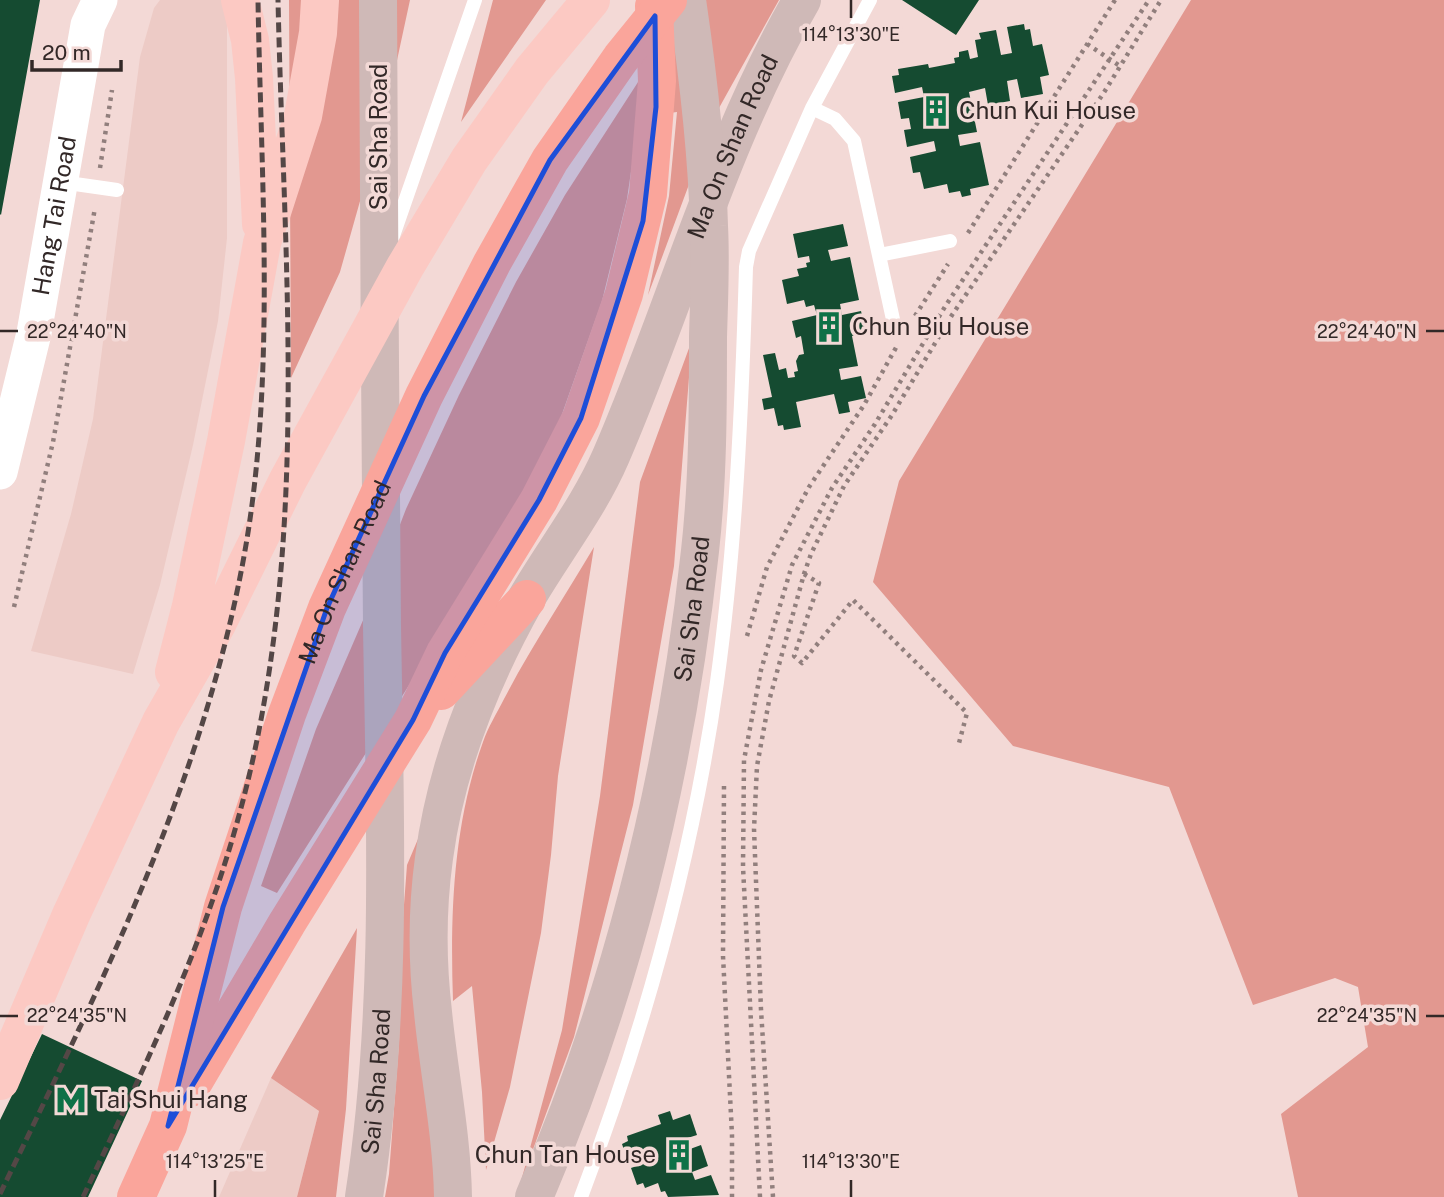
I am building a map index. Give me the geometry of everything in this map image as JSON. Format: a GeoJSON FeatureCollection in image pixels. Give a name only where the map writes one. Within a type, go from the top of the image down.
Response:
{"type":"FeatureCollection","features":[{"type":"Feature","properties":{"kind":"highway"},"geometry":{"type":"LineString","coordinates":[[168,1126],[287,923],[413,720],[445,653],[533,512],[581,418],[634,257],[648,194],[657,94],[654,0]]}},
{"type":"Feature","properties":{"kind":"highway","name":"Ma On Shan Road"},"geometry":{"type":"LineString","coordinates":[[136,1197],[168,1126],[227,896],[287,714],[327,608],[424,396],[492,263],[550,160],[621,58],[668,0]]}},
{"type":"Feature","properties":{"kind":"highway"},"geometry":{"type":"LineString","coordinates":[[413,720],[527,599]]}},
{"type":"Feature","properties":{"kind":"main road"},"geometry":{"type":"LineString","coordinates":[[240,0],[250,40],[254,78],[262,243]]}},
{"type":"Feature","properties":{"kind":"main road","name":"Sai Sha Road"},"geometry":{"type":"LineString","coordinates":[[364,1197],[375,1102],[383,943],[385,780],[378,328],[378,0]]}},
{"type":"Feature","properties":{"kind":"main road"},"geometry":{"type":"LineString","coordinates":[[0,1081],[71,915],[161,722],[217,624],[288,480],[405,267],[469,160],[532,71],[591,0]]}},
{"type":"Feature","properties":{"kind":"main road","name":"Sai Sha Road"},"geometry":{"type":"LineString","coordinates":[[534,1197],[598,1030],[633,913],[657,808],[692,613],[705,484],[709,228],[699,90],[687,0]]}},
{"type":"Feature","properties":{"kind":"main road","name":"Ma On Shan Road"},"geometry":{"type":"LineString","coordinates":[[453,1197],[429,963],[434,858],[450,779],[483,687],[527,599],[579,516],[611,456],[650,360],[725,157],[803,0]]}},
{"type":"Feature","properties":{"kind":"main road"},"geometry":{"type":"LineString","coordinates":[[161,722],[191,606],[226,441],[262,243],[298,138],[319,16]]}},
{"type":"Feature","properties":{"kind":"street","name":"Hang Tai Road"},"geometry":{"type":"LineString","coordinates":[[0,472],[34,334],[88,25],[100,0]]}},
{"type":"Feature","properties":{"kind":"lane"},"geometry":{"type":"LineString","coordinates":[[336,396],[475,0]]}},
{"type":"Feature","properties":{"kind":"lane"},"geometry":{"type":"LineString","coordinates":[[581,1197],[635,1042],[661,954],[702,774],[717,684],[728,592],[736,500],[746,267],[749,251],[812,108],[870,0]]}},
{"type":"Feature","properties":{"kind":"lane"},"geometry":{"type":"LineString","coordinates":[[812,108],[835,119],[854,141],[879,255],[899,329]]}},
{"type":"Feature","properties":{"kind":"lane"},"geometry":{"type":"LineString","coordinates":[[61,182],[117,190]]}},
{"type":"Feature","properties":{"kind":"lane"},"geometry":{"type":"LineString","coordinates":[[879,255],[956,241]]}},
{"type":"Feature","properties":{"kind":"path"},"geometry":{"type":"LineString","coordinates":[[956,241],[1115,0]]}},
{"type":"Feature","properties":{"kind":"path"},"geometry":{"type":"LineString","coordinates":[[760,1197],[743,867],[744,760],[761,670],[792,565],[832,488],[875,424],[946,305],[1149,0]]}},
{"type":"Feature","properties":{"kind":"path"},"geometry":{"type":"LineString","coordinates":[[773,1197],[761,1010],[754,830],[758,766],[769,701],[804,574],[844,486],[892,415],[952,315],[1120,66],[1161,0]]}},
{"type":"Feature","properties":{"kind":"path"},"geometry":{"type":"LineString","coordinates":[[1087,44],[1120,66]]}},
{"type":"Feature","properties":{"kind":"path"},"geometry":{"type":"LineString","coordinates":[[14,607],[53,442],[96,200]]}},
{"type":"Feature","properties":{"kind":"path"},"geometry":{"type":"LineString","coordinates":[[912,322],[948,264]]}},
{"type":"Feature","properties":{"kind":"path"},"geometry":{"type":"LineString","coordinates":[[746,640],[767,567],[809,487],[864,405],[899,329]]}},
{"type":"Feature","properties":{"kind":"path"},"geometry":{"type":"LineString","coordinates":[[804,574],[819,583],[794,656],[802,663],[853,600],[967,713],[959,743]]}},
{"type":"Feature","properties":{"kind":"path"},"geometry":{"type":"LineString","coordinates":[[724,784],[723,956],[732,1135],[732,1197]]}},
{"type":"Feature","properties":{"kind":"highlighted area"},"geometry":{"type":"Polygon","coordinates":[[[655,16],[656,107],[643,221],[581,418],[539,500],[445,653],[413,720],[168,1126],[223,907],[327,608],[424,396],[550,160],[655,16]]]}},
{"type":"Feature","properties":{"kind":"shaded area"},"geometry":{"type":"Polygon","coordinates":[[[160,0],[227,0],[227,238],[218,321],[193,445],[160,585],[133,674],[31,651],[71,514],[93,419],[140,57],[154,8],[160,0]]]}},
{"type":"Feature","properties":{"kind":"shaded area"},"geometry":{"type":"Polygon","coordinates":[[[289,0],[410,0],[388,102],[340,272],[291,378],[289,0]]]}},
{"type":"Feature","properties":{"kind":"shaded area"},"geometry":{"type":"Polygon","coordinates":[[[493,0],[546,0],[461,122],[493,0]]]}},
{"type":"Feature","properties":{"kind":"shaded area"},"geometry":{"type":"Polygon","coordinates":[[[697,0],[779,0],[714,117],[648,295],[669,196],[677,112],[639,117],[627,199],[602,301],[561,417],[508,521],[439,638],[277,893],[261,886],[316,729],[364,618],[406,509],[459,395],[516,282],[565,195],[640,79],[697,0]]]}},
{"type":"Feature","properties":{"kind":"shaded area"},"geometry":{"type":"Polygon","coordinates":[[[1191,0],[1444,0],[1444,1197],[1298,1197],[1281,1114],[1368,1047],[1358,987],[1335,978],[1253,1005],[1169,787],[1013,746],[873,582],[899,481],[1191,0]]]}},
{"type":"Feature","properties":{"kind":"shaded area"},"geometry":{"type":"Polygon","coordinates":[[[692,340],[674,566],[633,805],[574,1037],[520,1185],[562,1030],[600,796],[640,482],[692,340]]]}},
{"type":"Feature","properties":{"kind":"shaded area"},"geometry":{"type":"Polygon","coordinates":[[[594,547],[558,776],[541,933],[510,1087],[486,1170],[472,986],[453,1001],[453,903],[465,805],[487,731],[525,660],[594,547]]]}},
{"type":"Feature","properties":{"kind":"shaded area"},"geometry":{"type":"Polygon","coordinates":[[[421,832],[438,1197],[385,1197],[399,1043],[407,865],[421,832]]]}},
{"type":"Feature","properties":{"kind":"shaded area"},"geometry":{"type":"Polygon","coordinates":[[[357,928],[346,1109],[336,1197],[297,1197],[319,1111],[271,1078],[357,928]]]}},
{"type":"Feature","properties":{"kind":"shaded area"},"geometry":{"type":"Polygon","coordinates":[[[271,1078],[319,1111],[297,1197],[219,1197],[271,1078]]]}},
{"type":"Feature","properties":{"kind":"building"},"geometry":{"type":"Polygon","coordinates":[[[0,0],[40,0],[1,215],[0,214],[0,0]]]}},
{"type":"Feature","properties":{"kind":"building"},"geometry":{"type":"Polygon","coordinates":[[[902,0],[979,0],[956,35],[902,0]]]}},
{"type":"Feature","properties":{"kind":"building","name":"Chun Kui House"},"geometry":{"type":"Polygon","coordinates":[[[1024,24],[1025,30],[1030,29],[1033,46],[1042,44],[1049,75],[1040,77],[1043,94],[1021,98],[1017,79],[1007,81],[1010,101],[988,105],[985,88],[969,92],[977,132],[958,135],[960,146],[980,142],[989,185],[970,189],[971,195],[962,197],[960,191],[949,193],[947,184],[924,189],[920,172],[913,173],[910,157],[936,151],[934,141],[907,147],[904,130],[911,129],[909,118],[901,119],[898,102],[924,97],[922,87],[895,93],[892,76],[899,75],[898,69],[928,64],[929,68],[955,63],[954,58],[959,57],[959,52],[968,50],[970,59],[978,57],[975,40],[981,39],[979,33],[996,30],[1001,55],[1012,53],[1007,27],[1024,24]]]}},
{"type":"Feature","properties":{"kind":"building","name":"Chun Biu House"},"geometry":{"type":"Polygon","coordinates":[[[843,224],[848,246],[828,250],[831,261],[850,257],[859,300],[840,304],[842,315],[861,311],[866,333],[852,336],[858,366],[839,369],[841,380],[861,376],[866,398],[848,402],[850,412],[839,414],[834,394],[796,402],[801,427],[784,430],[783,425],[778,426],[774,408],[764,410],[762,399],[772,397],[763,355],[775,353],[779,370],[786,368],[788,378],[795,377],[794,372],[798,371],[796,361],[799,355],[804,354],[801,336],[796,338],[792,321],[817,315],[814,305],[806,307],[804,300],[787,304],[782,280],[799,276],[797,269],[807,267],[806,263],[810,262],[809,256],[798,258],[793,234],[843,224]]]}},
{"type":"Feature","properties":{"kind":"building","name":"Tai Shui Hang"},"geometry":{"type":"Polygon","coordinates":[[[42,1034],[142,1081],[88,1197],[0,1197],[0,1120],[42,1034]]]}},
{"type":"Feature","properties":{"kind":"building","name":"Chun Tan House"},"geometry":{"type":"Polygon","coordinates":[[[670,1111],[673,1120],[690,1114],[697,1135],[678,1141],[682,1152],[701,1145],[708,1166],[692,1172],[695,1180],[711,1175],[719,1195],[668,1197],[665,1191],[661,1192],[658,1183],[645,1188],[643,1183],[637,1185],[631,1168],[654,1160],[651,1151],[627,1159],[622,1144],[628,1141],[627,1136],[661,1124],[658,1115],[670,1111]]]}},
{"type":"Feature","properties":{"kind":"railway"},"geometry":{"type":"LineString","coordinates":[[0,1194],[73,1042],[142,888],[200,731],[223,650],[242,567],[260,428],[263,356],[258,0]]}},
{"type":"Feature","properties":{"kind":"railway"},"geometry":{"type":"LineString","coordinates":[[83,1197],[169,1011],[207,916],[238,819],[261,719],[276,617],[285,515],[288,412],[278,0]]}},
{"type":"Feature","properties":{"kind":"place","name":"Chun Kui House"},"geometry":{"type":"Point","coordinates":[936,111]}},
{"type":"Feature","properties":{"kind":"place","name":"Chun Biu House"},"geometry":{"type":"Point","coordinates":[829,327]}},
{"type":"Feature","properties":{"kind":"place","name":"Tai Shui Hang"},"geometry":{"type":"Point","coordinates":[71,1100]}},
{"type":"Feature","properties":{"kind":"place","name":"Chun Tan House"},"geometry":{"type":"Point","coordinates":[679,1155]}}]}
